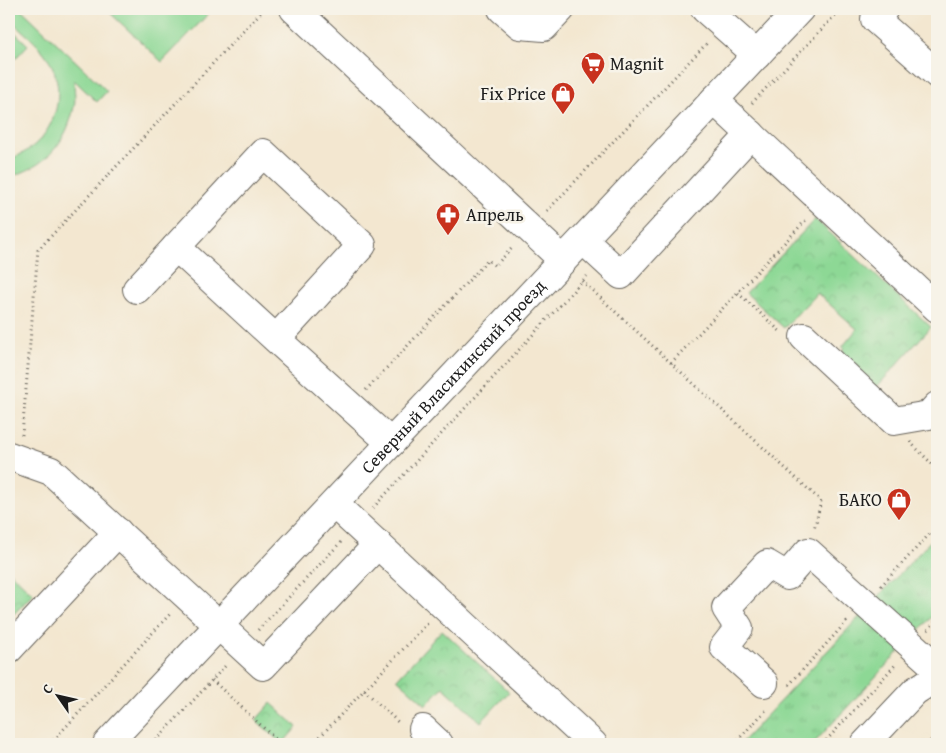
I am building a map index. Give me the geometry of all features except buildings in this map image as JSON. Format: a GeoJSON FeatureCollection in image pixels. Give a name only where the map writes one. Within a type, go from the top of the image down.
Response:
{"type":"FeatureCollection","features":[{"type":"Feature","properties":{"kind":"street"},"geometry":{"type":"LineString","coordinates":[[294,9],[563,260]]}},
{"type":"Feature","properties":{"kind":"street"},"geometry":{"type":"LineString","coordinates":[[502,9],[520,25],[544,27],[561,9]]}},
{"type":"Feature","properties":{"kind":"street","name":"Северный Власихинский проезд"},"geometry":{"type":"LineString","coordinates":[[107,744],[800,9]]}},
{"type":"Feature","properties":{"kind":"street"},"geometry":{"type":"LineString","coordinates":[[884,9],[875,19],[937,74]]}},
{"type":"Feature","properties":{"kind":"street"},"geometry":{"type":"LineString","coordinates":[[715,17],[757,55]]}},
{"type":"Feature","properties":{"kind":"street"},"geometry":{"type":"LineString","coordinates":[[714,100],[937,308]]}},
{"type":"Feature","properties":{"kind":"street"},"geometry":{"type":"LineString","coordinates":[[583,240],[621,275],[743,127]]}},
{"type":"Feature","properties":{"kind":"street"},"geometry":{"type":"LineString","coordinates":[[137,289],[262,153],[362,245],[276,339]]}},
{"type":"Feature","properties":{"kind":"street"},"geometry":{"type":"LineString","coordinates":[[176,247],[391,443]]}},
{"type":"Feature","properties":{"kind":"street"},"geometry":{"type":"LineString","coordinates":[[804,337],[894,421],[929,415],[937,406]]}},
{"type":"Feature","properties":{"kind":"street"},"geometry":{"type":"LineString","coordinates":[[14,458],[51,472],[263,666],[378,544]]}},
{"type":"Feature","properties":{"kind":"street"},"geometry":{"type":"LineString","coordinates":[[334,504],[593,744]]}},
{"type":"Feature","properties":{"kind":"street"},"geometry":{"type":"LineString","coordinates":[[9,649],[118,532]]}},
{"type":"Feature","properties":{"kind":"street"},"geometry":{"type":"LineString","coordinates":[[775,691],[724,647],[739,628],[726,608],[767,564],[787,576],[808,552],[937,668]]}},
{"type":"Feature","properties":{"kind":"street"},"geometry":{"type":"LineString","coordinates":[[865,744],[915,691],[937,677]]}},
{"type":"Feature","properties":{"kind":"path"},"geometry":{"type":"LineString","coordinates":[[14,458],[38,250],[264,9]]}},
{"type":"Feature","properties":{"kind":"path"},"geometry":{"type":"LineString","coordinates":[[743,127],[841,9]]}},
{"type":"Feature","properties":{"kind":"path"},"geometry":{"type":"LineString","coordinates":[[351,406],[488,260],[494,266],[529,229],[715,17]]}},
{"type":"Feature","properties":{"kind":"path"},"geometry":{"type":"LineString","coordinates":[[671,364],[824,201]]}},
{"type":"Feature","properties":{"kind":"path"},"geometry":{"type":"LineString","coordinates":[[153,744],[603,259]]}},
{"type":"Feature","properties":{"kind":"path"},"geometry":{"type":"LineString","coordinates":[[582,281],[821,501],[808,552]]}},
{"type":"Feature","properties":{"kind":"path"},"geometry":{"type":"LineString","coordinates":[[734,744],[775,691],[864,603],[937,526]]}},
{"type":"Feature","properties":{"kind":"path"},"geometry":{"type":"LineString","coordinates":[[930,534],[937,541]]}},
{"type":"Feature","properties":{"kind":"path"},"geometry":{"type":"LineString","coordinates":[[50,744],[188,596]]}},
{"type":"Feature","properties":{"kind":"path"},"geometry":{"type":"LineString","coordinates":[[313,744],[444,606]]}},
{"type":"Feature","properties":{"kind":"path"},"geometry":{"type":"LineString","coordinates":[[823,744],[937,620]]}},
{"type":"Feature","properties":{"kind":"path"},"geometry":{"type":"LineString","coordinates":[[212,680],[281,744]]}},
{"type":"Feature","properties":{"kind":"path"},"geometry":{"type":"LineString","coordinates":[[364,690],[421,732]]}},
{"type":"Feature","properties":{"kind":"green space"},"geometry":{"type":"Polygon","coordinates":[[[9,9],[21,9],[107,91],[97,102],[74,80],[74,107],[66,132],[59,143],[52,152],[33,167],[9,177],[9,159],[23,153],[36,144],[53,119],[57,105],[58,90],[49,60],[35,43],[9,19],[9,9]]]}},
{"type":"Feature","properties":{"kind":"green space"},"geometry":{"type":"Polygon","coordinates":[[[106,9],[213,9],[162,62],[106,9]]]}},
{"type":"Feature","properties":{"kind":"green space"},"geometry":{"type":"Polygon","coordinates":[[[9,27],[28,45],[9,65],[9,27]]]}},
{"type":"Feature","properties":{"kind":"green space"},"geometry":{"type":"Polygon","coordinates":[[[815,219],[931,327],[874,390],[844,363],[843,346],[857,329],[817,293],[784,328],[746,293],[815,219]]]}},
{"type":"Feature","properties":{"kind":"green space"},"geometry":{"type":"Polygon","coordinates":[[[937,534],[937,611],[813,744],[740,744],[937,534]]]}},
{"type":"Feature","properties":{"kind":"green space"},"geometry":{"type":"Polygon","coordinates":[[[9,571],[33,594],[9,619],[9,571]]]}},
{"type":"Feature","properties":{"kind":"green space"},"geometry":{"type":"Polygon","coordinates":[[[442,630],[509,692],[481,722],[443,687],[426,705],[397,679],[442,630]]]}},
{"type":"Feature","properties":{"kind":"green space"},"geometry":{"type":"Polygon","coordinates":[[[271,703],[297,727],[282,744],[256,720],[271,703]]]}},
{"type":"Feature","properties":{"kind":"tram line"},"geometry":{"type":"LineString","coordinates":[[927,744],[937,733]]}},
{"type":"Feature","properties":{"kind":"place","name":"Magnit"},"geometry":{"type":"Point","coordinates":[593,85]}},
{"type":"Feature","properties":{"kind":"place","name":"Fix Price"},"geometry":{"type":"Point","coordinates":[563,115]}},
{"type":"Feature","properties":{"kind":"place","name":"Апрель"},"geometry":{"type":"Point","coordinates":[448,236]}},
{"type":"Feature","properties":{"kind":"place","name":"БАКО"},"geometry":{"type":"Point","coordinates":[899,521]}}]}
